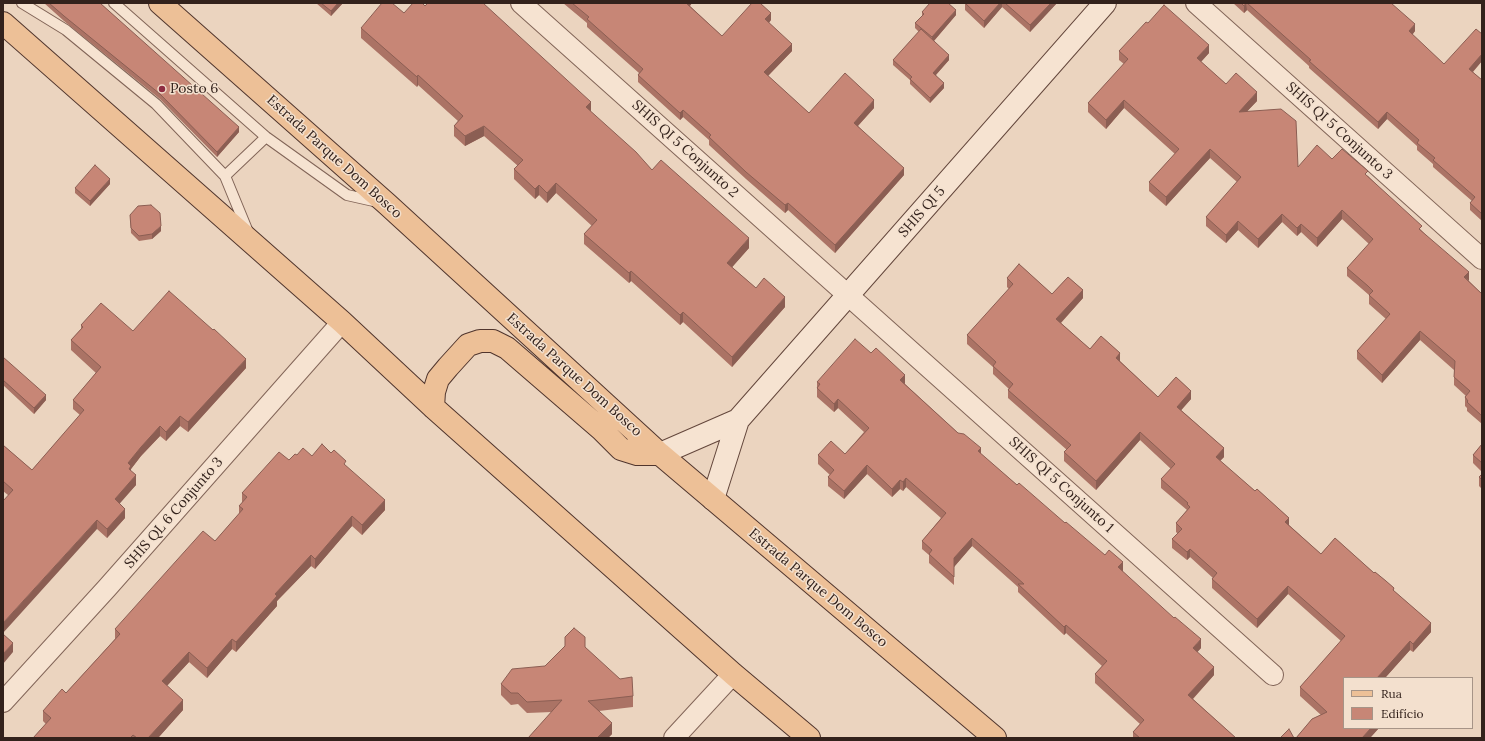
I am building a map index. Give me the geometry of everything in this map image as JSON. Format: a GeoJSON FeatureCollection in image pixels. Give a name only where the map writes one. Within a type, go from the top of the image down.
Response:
{"type":"FeatureCollection","features":[{"type":"Feature","properties":{"kind":"main road","name":"Estrada Parque Dom Bosco"},"geometry":{"type":"LineString","coordinates":[[160,3],[387,204],[660,454],[994,738]]}},
{"type":"Feature","properties":{"kind":"main road"},"geometry":{"type":"LineString","coordinates":[[3,23],[342,322],[433,407],[733,674],[809,738]]}},
{"type":"Feature","properties":{"kind":"main road"},"geometry":{"type":"LineString","coordinates":[[433,407],[434,392],[438,379],[468,345],[480,341],[493,341],[507,348],[622,449],[637,454],[660,454]]}},
{"type":"Feature","properties":{"kind":"street","name":"SHIS QI 5 Conjunto 2"},"geometry":{"type":"LineString","coordinates":[[521,3],[849,295]]}},
{"type":"Feature","properties":{"kind":"street","name":"SHIS QI 5"},"geometry":{"type":"LineString","coordinates":[[713,499],[738,420],[1105,3]]}},
{"type":"Feature","properties":{"kind":"street","name":"SHIS QI 5 Conjunto 3"},"geometry":{"type":"LineString","coordinates":[[1196,3],[1482,258]]}},
{"type":"Feature","properties":{"kind":"street","name":"SHIS QI 5 Conjunto 1"},"geometry":{"type":"LineString","coordinates":[[849,295],[1273,675]]}},
{"type":"Feature","properties":{"kind":"street","name":"SHIS QL 6 Conjunto 3"},"geometry":{"type":"LineString","coordinates":[[3,702],[107,588],[342,322]]}},
{"type":"Feature","properties":{"kind":"street","name":"SHIS QI 5"},"geometry":{"type":"LineString","coordinates":[[660,454],[738,420]]}},
{"type":"Feature","properties":{"kind":"street"},"geometry":{"type":"LineString","coordinates":[[674,738],[733,674]]}},
{"type":"Feature","properties":{"kind":"lane"},"geometry":{"type":"LineString","coordinates":[[22,3],[66,30],[156,104],[225,176],[252,242]]}},
{"type":"Feature","properties":{"kind":"lane"},"geometry":{"type":"LineString","coordinates":[[114,3],[266,137],[348,195],[387,204]]}},
{"type":"Feature","properties":{"kind":"lane"},"geometry":{"type":"LineString","coordinates":[[225,176],[266,137]]}},
{"type":"Feature","properties":{"kind":"building"},"geometry":{"type":"Polygon","coordinates":[[[49,3],[100,3],[239,127],[217,152],[160,94],[49,3]]]}},
{"type":"Feature","properties":{"kind":"building"},"geometry":{"type":"Polygon","coordinates":[[[321,3],[338,3],[331,11],[321,3]]]}},
{"type":"Feature","properties":{"kind":"building"},"geometry":{"type":"Polygon","coordinates":[[[382,3],[392,3],[404,13],[413,3],[422,3],[425,6],[428,3],[483,3],[591,102],[586,107],[636,152],[652,170],[661,160],[749,238],[727,263],[756,288],[764,278],[785,297],[732,357],[683,312],[680,315],[631,271],[629,273],[584,234],[597,220],[556,183],[547,193],[539,185],[535,189],[514,169],[523,160],[484,126],[465,136],[454,126],[463,116],[418,75],[417,77],[361,28],[382,3]]]}},
{"type":"Feature","properties":{"kind":"building"},"geometry":{"type":"Polygon","coordinates":[[[572,3],[686,3],[722,36],[752,3],[760,3],[771,13],[765,19],[792,44],[764,72],[809,113],[845,73],[874,100],[854,123],[904,168],[835,245],[788,203],[785,205],[746,172],[709,137],[711,135],[683,110],[680,113],[638,75],[643,69],[587,19],[589,17],[572,3]]]}},
{"type":"Feature","properties":{"kind":"building"},"geometry":{"type":"Polygon","coordinates":[[[930,3],[948,3],[956,10],[932,37],[915,23],[924,14],[922,12],[930,3]]]}},
{"type":"Feature","properties":{"kind":"building"},"geometry":{"type":"Polygon","coordinates":[[[965,3],[1000,3],[984,21],[965,3]]]}},
{"type":"Feature","properties":{"kind":"building"},"geometry":{"type":"Polygon","coordinates":[[[1005,3],[1051,3],[1030,25],[1005,3]]]}},
{"type":"Feature","properties":{"kind":"building"},"geometry":{"type":"Polygon","coordinates":[[[1247,3],[1391,3],[1415,24],[1409,31],[1444,64],[1476,29],[1482,34],[1482,54],[1469,69],[1482,80],[1482,214],[1470,203],[1475,197],[1433,160],[1435,158],[1417,143],[1419,140],[1387,112],[1378,122],[1309,61],[1311,60],[1247,3]]]}},
{"type":"Feature","properties":{"kind":"building"},"geometry":{"type":"Polygon","coordinates":[[[1164,5],[1209,45],[1197,58],[1226,84],[1236,73],[1257,92],[1239,112],[1281,109],[1296,121],[1298,167],[1317,145],[1332,159],[1342,149],[1368,171],[1365,174],[1422,226],[1419,229],[1469,272],[1464,277],[1482,294],[1482,416],[1467,402],[1468,401],[1465,397],[1470,391],[1454,377],[1455,361],[1420,331],[1382,375],[1357,351],[1390,314],[1369,295],[1373,291],[1347,268],[1373,239],[1342,210],[1317,238],[1301,224],[1297,228],[1282,214],[1258,239],[1238,221],[1226,235],[1206,217],[1241,177],[1210,149],[1166,197],[1149,182],[1179,149],[1124,100],[1106,120],[1088,103],[1128,59],[1119,51],[1164,5]]]}},
{"type":"Feature","properties":{"kind":"building"},"geometry":{"type":"Polygon","coordinates":[[[921,29],[949,55],[933,73],[944,83],[930,98],[910,79],[912,77],[893,60],[921,29]]]}},
{"type":"Feature","properties":{"kind":"building"},"geometry":{"type":"Polygon","coordinates":[[[95,165],[110,179],[90,201],[75,188],[95,165]]]}},
{"type":"Feature","properties":{"kind":"building"},"geometry":{"type":"Polygon","coordinates":[[[151,205],[160,213],[161,226],[152,234],[139,236],[131,228],[130,215],[138,206],[151,205]]]}},
{"type":"Feature","properties":{"kind":"building"},"geometry":{"type":"Polygon","coordinates":[[[1019,264],[1052,294],[1068,277],[1083,290],[1056,319],[1090,349],[1101,336],[1120,353],[1116,358],[1158,397],[1176,377],[1191,391],[1177,407],[1224,448],[1216,457],[1255,491],[1257,489],[1289,518],[1285,522],[1321,554],[1335,538],[1374,573],[1375,572],[1394,588],[1393,590],[1431,623],[1413,644],[1410,641],[1378,677],[1343,677],[1343,729],[1370,729],[1362,738],[1296,738],[1312,719],[1327,712],[1300,687],[1345,636],[1288,586],[1257,619],[1212,579],[1217,573],[1190,549],[1187,552],[1172,539],[1182,529],[1176,523],[1190,507],[1187,504],[1188,503],[1161,479],[1175,464],[1140,432],[1096,481],[1064,452],[1071,445],[1008,390],[1013,384],[993,366],[996,362],[967,335],[1013,284],[1007,278],[1019,264]]]}},
{"type":"Feature","properties":{"kind":"building"},"geometry":{"type":"Polygon","coordinates":[[[169,291],[213,330],[214,329],[246,359],[188,422],[180,416],[166,432],[160,426],[128,463],[131,466],[129,469],[136,475],[115,499],[125,509],[107,529],[97,520],[3,623],[3,501],[13,490],[3,481],[3,445],[32,470],[84,410],[73,400],[101,367],[71,340],[83,327],[81,325],[101,303],[133,331],[169,291]]]}},
{"type":"Feature","properties":{"kind":"building"},"geometry":{"type":"Polygon","coordinates":[[[855,339],[871,353],[876,348],[905,375],[900,380],[958,433],[964,434],[981,448],[978,451],[1017,485],[1019,483],[1105,555],[1109,550],[1123,562],[1118,567],[1174,618],[1175,617],[1201,639],[1193,648],[1214,667],[1188,695],[1236,738],[1140,738],[1133,732],[1144,720],[1095,674],[1107,661],[1066,625],[1064,627],[1018,584],[1024,584],[972,538],[954,558],[954,577],[929,554],[932,550],[922,541],[946,513],[906,478],[903,482],[900,480],[892,489],[867,465],[844,491],[828,477],[834,470],[818,455],[831,441],[845,454],[869,428],[838,399],[834,404],[817,388],[820,384],[817,382],[855,339]]]}},
{"type":"Feature","properties":{"kind":"building"},"geometry":{"type":"Polygon","coordinates":[[[3,357],[46,395],[34,408],[3,380],[3,357]]]}},
{"type":"Feature","properties":{"kind":"building"},"geometry":{"type":"Polygon","coordinates":[[[322,444],[331,453],[334,450],[346,461],[344,464],[385,500],[362,525],[352,516],[315,559],[311,555],[275,594],[277,596],[236,642],[232,639],[207,668],[189,652],[162,681],[183,700],[148,738],[137,738],[133,735],[130,738],[33,738],[51,718],[43,711],[62,689],[66,693],[120,634],[115,629],[203,531],[215,541],[243,509],[239,506],[247,497],[242,493],[279,452],[289,460],[295,454],[297,455],[303,448],[312,456],[322,444]]]}},
{"type":"Feature","properties":{"kind":"building"},"geometry":{"type":"Polygon","coordinates":[[[1482,444],[1482,463],[1473,455],[1482,444]]]}},
{"type":"Feature","properties":{"kind":"building"},"geometry":{"type":"Polygon","coordinates":[[[574,628],[585,637],[585,647],[620,679],[632,677],[633,696],[588,701],[612,723],[597,738],[528,738],[562,700],[527,702],[518,693],[511,693],[501,684],[512,669],[545,666],[565,646],[565,637],[574,628]]]}},
{"type":"Feature","properties":{"kind":"building"},"geometry":{"type":"Polygon","coordinates":[[[3,634],[13,643],[3,654],[3,634]]]}},
{"type":"Feature","properties":{"kind":"building"},"geometry":{"type":"Polygon","coordinates":[[[1289,729],[1294,738],[1280,738],[1289,729]]]}},
{"type":"Feature","properties":{"kind":"place","name":"Posto 6"},"geometry":{"type":"Point","coordinates":[162,89]}}]}
